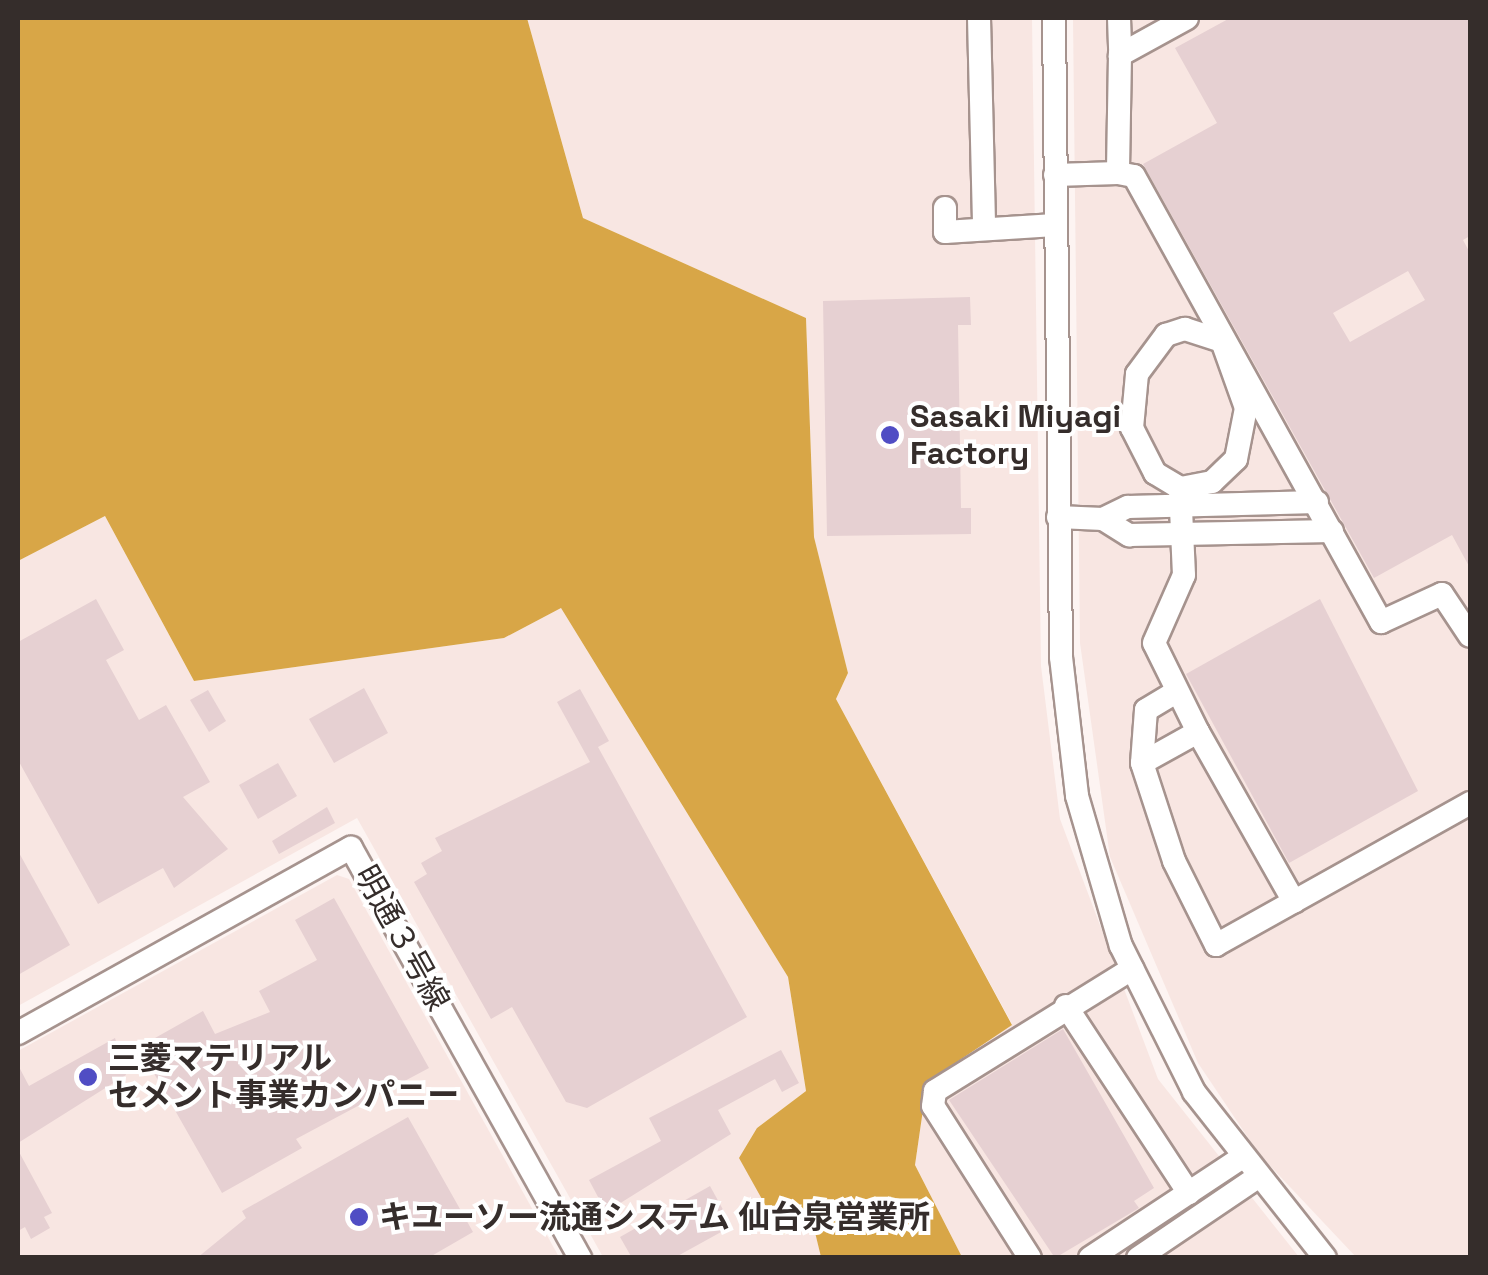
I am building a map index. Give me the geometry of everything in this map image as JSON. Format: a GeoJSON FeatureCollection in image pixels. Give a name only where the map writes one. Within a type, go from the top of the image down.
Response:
{"type":"FeatureCollection","features":[{"type":"Feature","properties":{"kind":"street"},"geometry":{"type":"LineString","coordinates":[[979,18],[984,229]]}},
{"type":"Feature","properties":{"kind":"street"},"geometry":{"type":"LineString","coordinates":[[1054,18],[1058,518],[1075,780],[1132,969],[1194,1092],[1256,1178],[1325,1258]]}},
{"type":"Feature","properties":{"kind":"street"},"geometry":{"type":"LineString","coordinates":[[1118,174],[1120,18]]}},
{"type":"Feature","properties":{"kind":"street"},"geometry":{"type":"LineString","coordinates":[[1120,55],[1188,18]]}},
{"type":"Feature","properties":{"kind":"street"},"geometry":{"type":"LineString","coordinates":[[1055,175],[1134,176],[1382,622],[1442,594],[1470,636]]}},
{"type":"Feature","properties":{"kind":"street"},"geometry":{"type":"LineString","coordinates":[[945,208],[945,232],[1055,225]]}},
{"type":"Feature","properties":{"kind":"street"},"geometry":{"type":"LineString","coordinates":[[1180,497],[1212,482],[1236,459],[1246,408],[1236,359],[1222,341],[1184,329],[1166,335],[1137,374],[1132,428],[1156,474],[1180,497],[1184,575],[1154,643],[1176,692],[1294,902]]}},
{"type":"Feature","properties":{"kind":"street"},"geometry":{"type":"LineString","coordinates":[[1103,520],[1128,507],[1180,497],[1316,502]]}},
{"type":"Feature","properties":{"kind":"street"},"geometry":{"type":"LineString","coordinates":[[1058,518],[1103,520],[1129,535],[1332,530]]}},
{"type":"Feature","properties":{"kind":"street"},"geometry":{"type":"LineString","coordinates":[[1176,692],[1146,710],[1142,764],[1174,861],[1216,945],[1470,803]]}},
{"type":"Feature","properties":{"kind":"street"},"geometry":{"type":"LineString","coordinates":[[1142,764],[1198,732]]}},
{"type":"Feature","properties":{"kind":"street","name":"明通３号線"},"geometry":{"type":"LineString","coordinates":[[18,1033],[351,848],[580,1258]]}},
{"type":"Feature","properties":{"kind":"street"},"geometry":{"type":"LineString","coordinates":[[1030,1258],[933,1106],[935,1091],[1066,1006],[1132,969]]}},
{"type":"Feature","properties":{"kind":"street"},"geometry":{"type":"LineString","coordinates":[[1066,1006],[1189,1192]]}},
{"type":"Feature","properties":{"kind":"street"},"geometry":{"type":"LineString","coordinates":[[1090,1258],[1241,1158]]}},
{"type":"Feature","properties":{"kind":"street"},"geometry":{"type":"LineString","coordinates":[[1138,1258],[1256,1178]]}},
{"type":"Feature","properties":{"kind":"shaded area"},"geometry":{"type":"Polygon","coordinates":[[[18,18],[527,18],[583,218],[806,318],[814,537],[848,673],[836,699],[1012,1025],[927,1082],[915,1165],[962,1257],[821,1257],[812,1220],[782,1235],[739,1158],[757,1128],[806,1091],[788,977],[561,608],[504,638],[194,681],[105,516],[18,561],[18,18]]]}},
{"type":"Feature","properties":{"kind":"shaded area"},"geometry":{"type":"Polygon","coordinates":[[[527,18],[1032,18],[1041,666],[1060,819],[1158,1079],[1299,1257],[962,1257],[915,1165],[927,1082],[1012,1024],[836,699],[848,673],[814,537],[806,318],[583,218],[527,18]]]}},
{"type":"Feature","properties":{"kind":"shaded area"},"geometry":{"type":"Polygon","coordinates":[[[1073,18],[1470,18],[1470,1257],[1356,1257],[1259,1154],[1198,1063],[1110,857],[1080,643],[1073,18]]]}},
{"type":"Feature","properties":{"kind":"shaded area"},"geometry":{"type":"Polygon","coordinates":[[[105,516],[194,681],[504,638],[561,608],[788,977],[806,1091],[757,1128],[785,1235],[812,1219],[821,1257],[603,1257],[357,818],[18,1006],[18,561],[105,516]]]}},
{"type":"Feature","properties":{"kind":"shaded area"},"geometry":{"type":"Polygon","coordinates":[[[337,875],[349,879],[559,1257],[18,1257],[18,1051],[337,875]]]}},
{"type":"Feature","properties":{"kind":"building"},"geometry":{"type":"Polygon","coordinates":[[[1230,18],[1470,18],[1470,236],[1463,240],[1470,253],[1470,568],[1452,535],[1374,578],[1143,164],[1217,123],[1175,48],[1230,18]],[[1408,271],[1333,313],[1350,342],[1425,300],[1408,271]]]}},
{"type":"Feature","properties":{"kind":"building"},"geometry":{"type":"Polygon","coordinates":[[[970,297],[971,325],[958,325],[961,508],[971,508],[971,534],[827,536],[823,301],[970,297]]]}},
{"type":"Feature","properties":{"kind":"building"},"geometry":{"type":"Polygon","coordinates":[[[96,599],[124,650],[106,660],[139,720],[166,705],[210,782],[183,797],[228,849],[174,888],[163,868],[98,904],[18,760],[18,642],[96,599]]]}},
{"type":"Feature","properties":{"kind":"building"},"geometry":{"type":"Polygon","coordinates":[[[1320,599],[1418,791],[1289,863],[1186,674],[1320,599]]]}},
{"type":"Feature","properties":{"kind":"building"},"geometry":{"type":"Polygon","coordinates":[[[364,688],[388,733],[334,763],[309,719],[364,688]]]}},
{"type":"Feature","properties":{"kind":"building"},"geometry":{"type":"Polygon","coordinates":[[[580,689],[609,741],[598,747],[747,1017],[587,1108],[566,1102],[512,1007],[491,1019],[414,882],[427,874],[421,863],[442,851],[435,838],[590,762],[557,702],[580,689]]]}},
{"type":"Feature","properties":{"kind":"building"},"geometry":{"type":"Polygon","coordinates":[[[208,690],[226,721],[209,732],[190,700],[208,690]]]}},
{"type":"Feature","properties":{"kind":"building"},"geometry":{"type":"Polygon","coordinates":[[[278,763],[297,796],[258,819],[239,785],[278,763]]]}},
{"type":"Feature","properties":{"kind":"building"},"geometry":{"type":"Polygon","coordinates":[[[327,807],[335,823],[279,854],[272,841],[327,807]]]}},
{"type":"Feature","properties":{"kind":"building"},"geometry":{"type":"Polygon","coordinates":[[[18,851],[70,945],[18,975],[18,851]]]}},
{"type":"Feature","properties":{"kind":"building"},"geometry":{"type":"Polygon","coordinates":[[[334,898],[429,1068],[296,1139],[302,1148],[222,1193],[139,1047],[203,1011],[215,1034],[270,1012],[259,991],[317,960],[295,920],[334,898]]]}},
{"type":"Feature","properties":{"kind":"building"},"geometry":{"type":"Polygon","coordinates":[[[1063,1029],[1154,1188],[1134,1201],[1139,1208],[1055,1258],[949,1100],[1063,1029]]]}},
{"type":"Feature","properties":{"kind":"building"},"geometry":{"type":"Polygon","coordinates":[[[115,1038],[126,1075],[18,1143],[18,1065],[29,1086],[115,1038]]]}},
{"type":"Feature","properties":{"kind":"building"},"geometry":{"type":"Polygon","coordinates":[[[781,1050],[799,1083],[782,1092],[775,1079],[718,1110],[731,1134],[606,1212],[589,1180],[661,1141],[649,1118],[781,1050]]]}},
{"type":"Feature","properties":{"kind":"building"},"geometry":{"type":"Polygon","coordinates":[[[408,1117],[473,1232],[428,1258],[197,1258],[246,1218],[242,1211],[408,1117]]]}},
{"type":"Feature","properties":{"kind":"building"},"geometry":{"type":"Polygon","coordinates":[[[18,1150],[52,1213],[44,1217],[50,1228],[31,1239],[25,1227],[18,1231],[18,1150]]]}},
{"type":"Feature","properties":{"kind":"building"},"geometry":{"type":"Polygon","coordinates":[[[710,1186],[732,1226],[674,1258],[632,1258],[620,1237],[710,1186]]]}},
{"type":"Feature","properties":{"kind":"place","name":"Sasaki Miyagi Factory"},"geometry":{"type":"Point","coordinates":[890,435]}},
{"type":"Feature","properties":{"kind":"place","name":"三菱マテリアル セメント事業カンパニー"},"geometry":{"type":"Point","coordinates":[88,1077]}},
{"type":"Feature","properties":{"kind":"place","name":"キユーソー流通システム 仙台泉営業所"},"geometry":{"type":"Point","coordinates":[359,1217]}}]}
